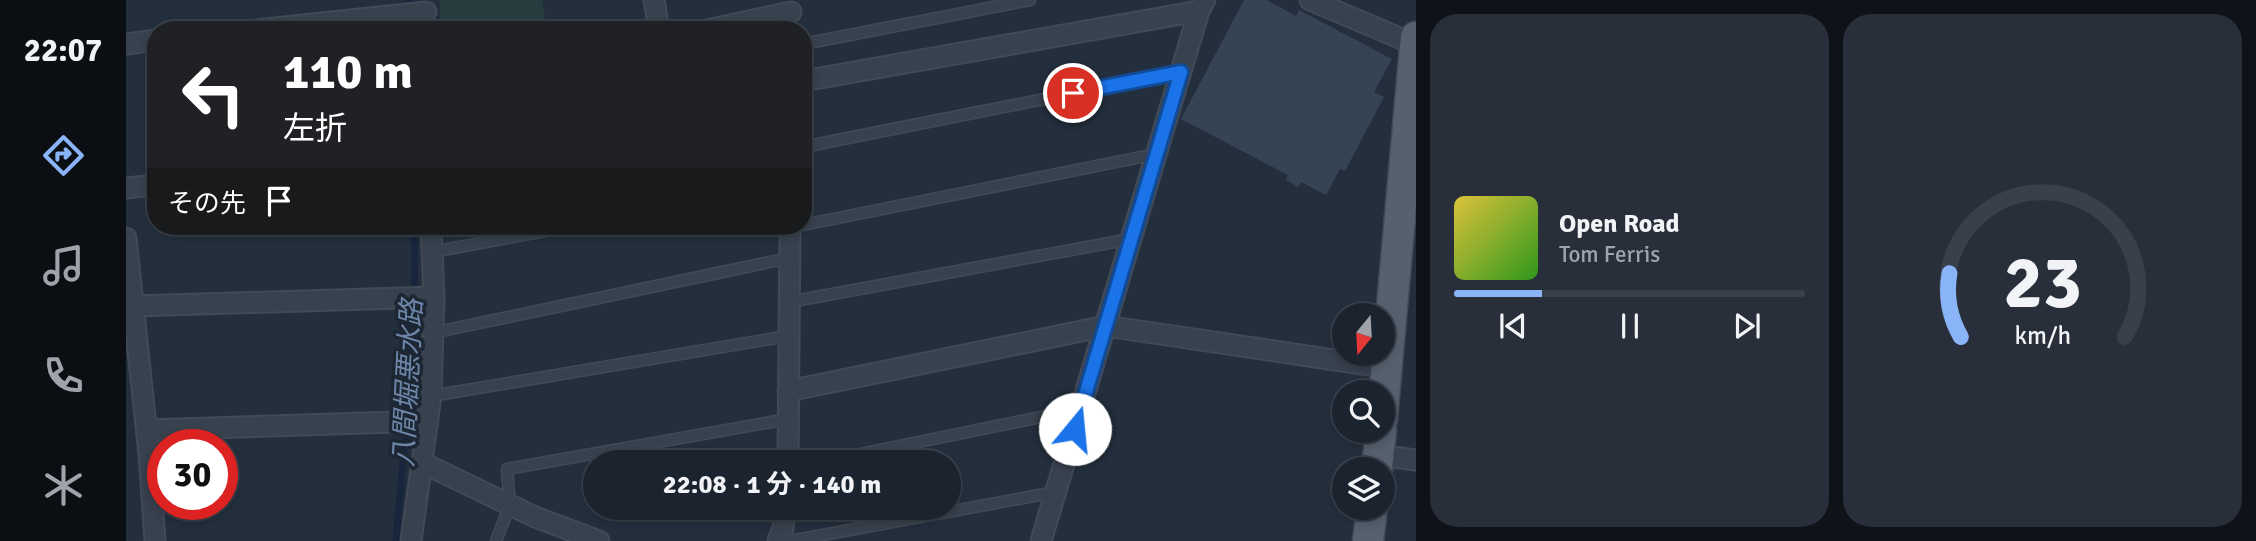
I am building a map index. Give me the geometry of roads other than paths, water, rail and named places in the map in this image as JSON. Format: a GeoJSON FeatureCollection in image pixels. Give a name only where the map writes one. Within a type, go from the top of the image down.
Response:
{"type":"FeatureCollection","features":[{"type":"Feature","properties":{"kind":"main road"},"geometry":{"type":"LineString","coordinates":[[1387,380],[1414,90],[1416,37]]}},
{"type":"Feature","properties":{"kind":"main road"},"geometry":{"type":"LineString","coordinates":[[1368,541],[1371,520]]}},
{"type":"Feature","properties":{"kind":"street"},"geometry":{"type":"LineString","coordinates":[[654,0],[658,21]]}},
{"type":"Feature","properties":{"kind":"street"},"geometry":{"type":"LineString","coordinates":[[1310,0],[1416,46]]}},
{"type":"Feature","properties":{"kind":"street"},"geometry":{"type":"LineString","coordinates":[[812,79],[1191,6],[1181,72],[1041,541]]}},
{"type":"Feature","properties":{"kind":"street"},"geometry":{"type":"LineString","coordinates":[[352,21],[426,14]]}},
{"type":"Feature","properties":{"kind":"street"},"geometry":{"type":"LineString","coordinates":[[754,21],[791,14]]}},
{"type":"Feature","properties":{"kind":"street"},"geometry":{"type":"LineString","coordinates":[[126,44],[147,41]]}},
{"type":"Feature","properties":{"kind":"street"},"geometry":{"type":"LineString","coordinates":[[126,188],[147,186]]}},
{"type":"Feature","properties":{"kind":"street"},"geometry":{"type":"LineString","coordinates":[[411,541],[431,396],[434,297],[431,235]]}},
{"type":"Feature","properties":{"kind":"street"},"geometry":{"type":"LineString","coordinates":[[788,450],[789,258],[793,235]]}},
{"type":"Feature","properties":{"kind":"street"},"geometry":{"type":"LineString","coordinates":[[126,238],[147,430]]}},
{"type":"Feature","properties":{"kind":"street"},"geometry":{"type":"LineString","coordinates":[[134,306],[434,297]]}},
{"type":"Feature","properties":{"kind":"street"},"geometry":{"type":"LineString","coordinates":[[788,391],[1106,326],[1388,368]]}},
{"type":"Feature","properties":{"kind":"street"},"geometry":{"type":"LineString","coordinates":[[178,429],[428,421]]}},
{"type":"Feature","properties":{"kind":"street"},"geometry":{"type":"LineString","coordinates":[[1379,452],[1416,460]]}},
{"type":"Feature","properties":{"kind":"street"},"geometry":{"type":"LineString","coordinates":[[423,464],[586,539]]}},
{"type":"Feature","properties":{"kind":"street"},"geometry":{"type":"LineString","coordinates":[[153,520],[155,541]]}},
{"type":"Feature","properties":{"kind":"street"},"geometry":{"type":"LineString","coordinates":[[778,541],[784,520]]}},
{"type":"Feature","properties":{"kind":"lane"},"geometry":{"type":"LineString","coordinates":[[812,42],[1030,0]]}},
{"type":"Feature","properties":{"kind":"lane"},"geometry":{"type":"LineString","coordinates":[[812,145],[1181,72]]}},
{"type":"Feature","properties":{"kind":"lane"},"geometry":{"type":"LineString","coordinates":[[812,223],[1156,154]]}},
{"type":"Feature","properties":{"kind":"lane"},"geometry":{"type":"LineString","coordinates":[[432,252],[524,235]]}},
{"type":"Feature","properties":{"kind":"lane"},"geometry":{"type":"LineString","coordinates":[[789,302],[1131,239]]}},
{"type":"Feature","properties":{"kind":"lane"},"geometry":{"type":"LineString","coordinates":[[432,334],[789,258]]}},
{"type":"Feature","properties":{"kind":"lane"},"geometry":{"type":"LineString","coordinates":[[431,396],[788,336]]}},
{"type":"Feature","properties":{"kind":"lane"},"geometry":{"type":"LineString","coordinates":[[879,450],[1081,408]]}},
{"type":"Feature","properties":{"kind":"lane"},"geometry":{"type":"LineString","coordinates":[[496,541],[510,505],[507,469],[788,419]]}},
{"type":"Feature","properties":{"kind":"lane"},"geometry":{"type":"LineString","coordinates":[[790,541],[1056,492]]}},
{"type":"Feature","properties":{"kind":"waterway","name":"八間堀悪水路"},"geometry":{"type":"LineString","coordinates":[[409,0],[409,21]]}},
{"type":"Feature","properties":{"kind":"waterway","name":"八間堀悪水路"},"geometry":{"type":"LineString","coordinates":[[396,541],[412,344],[414,235]]}}]}
